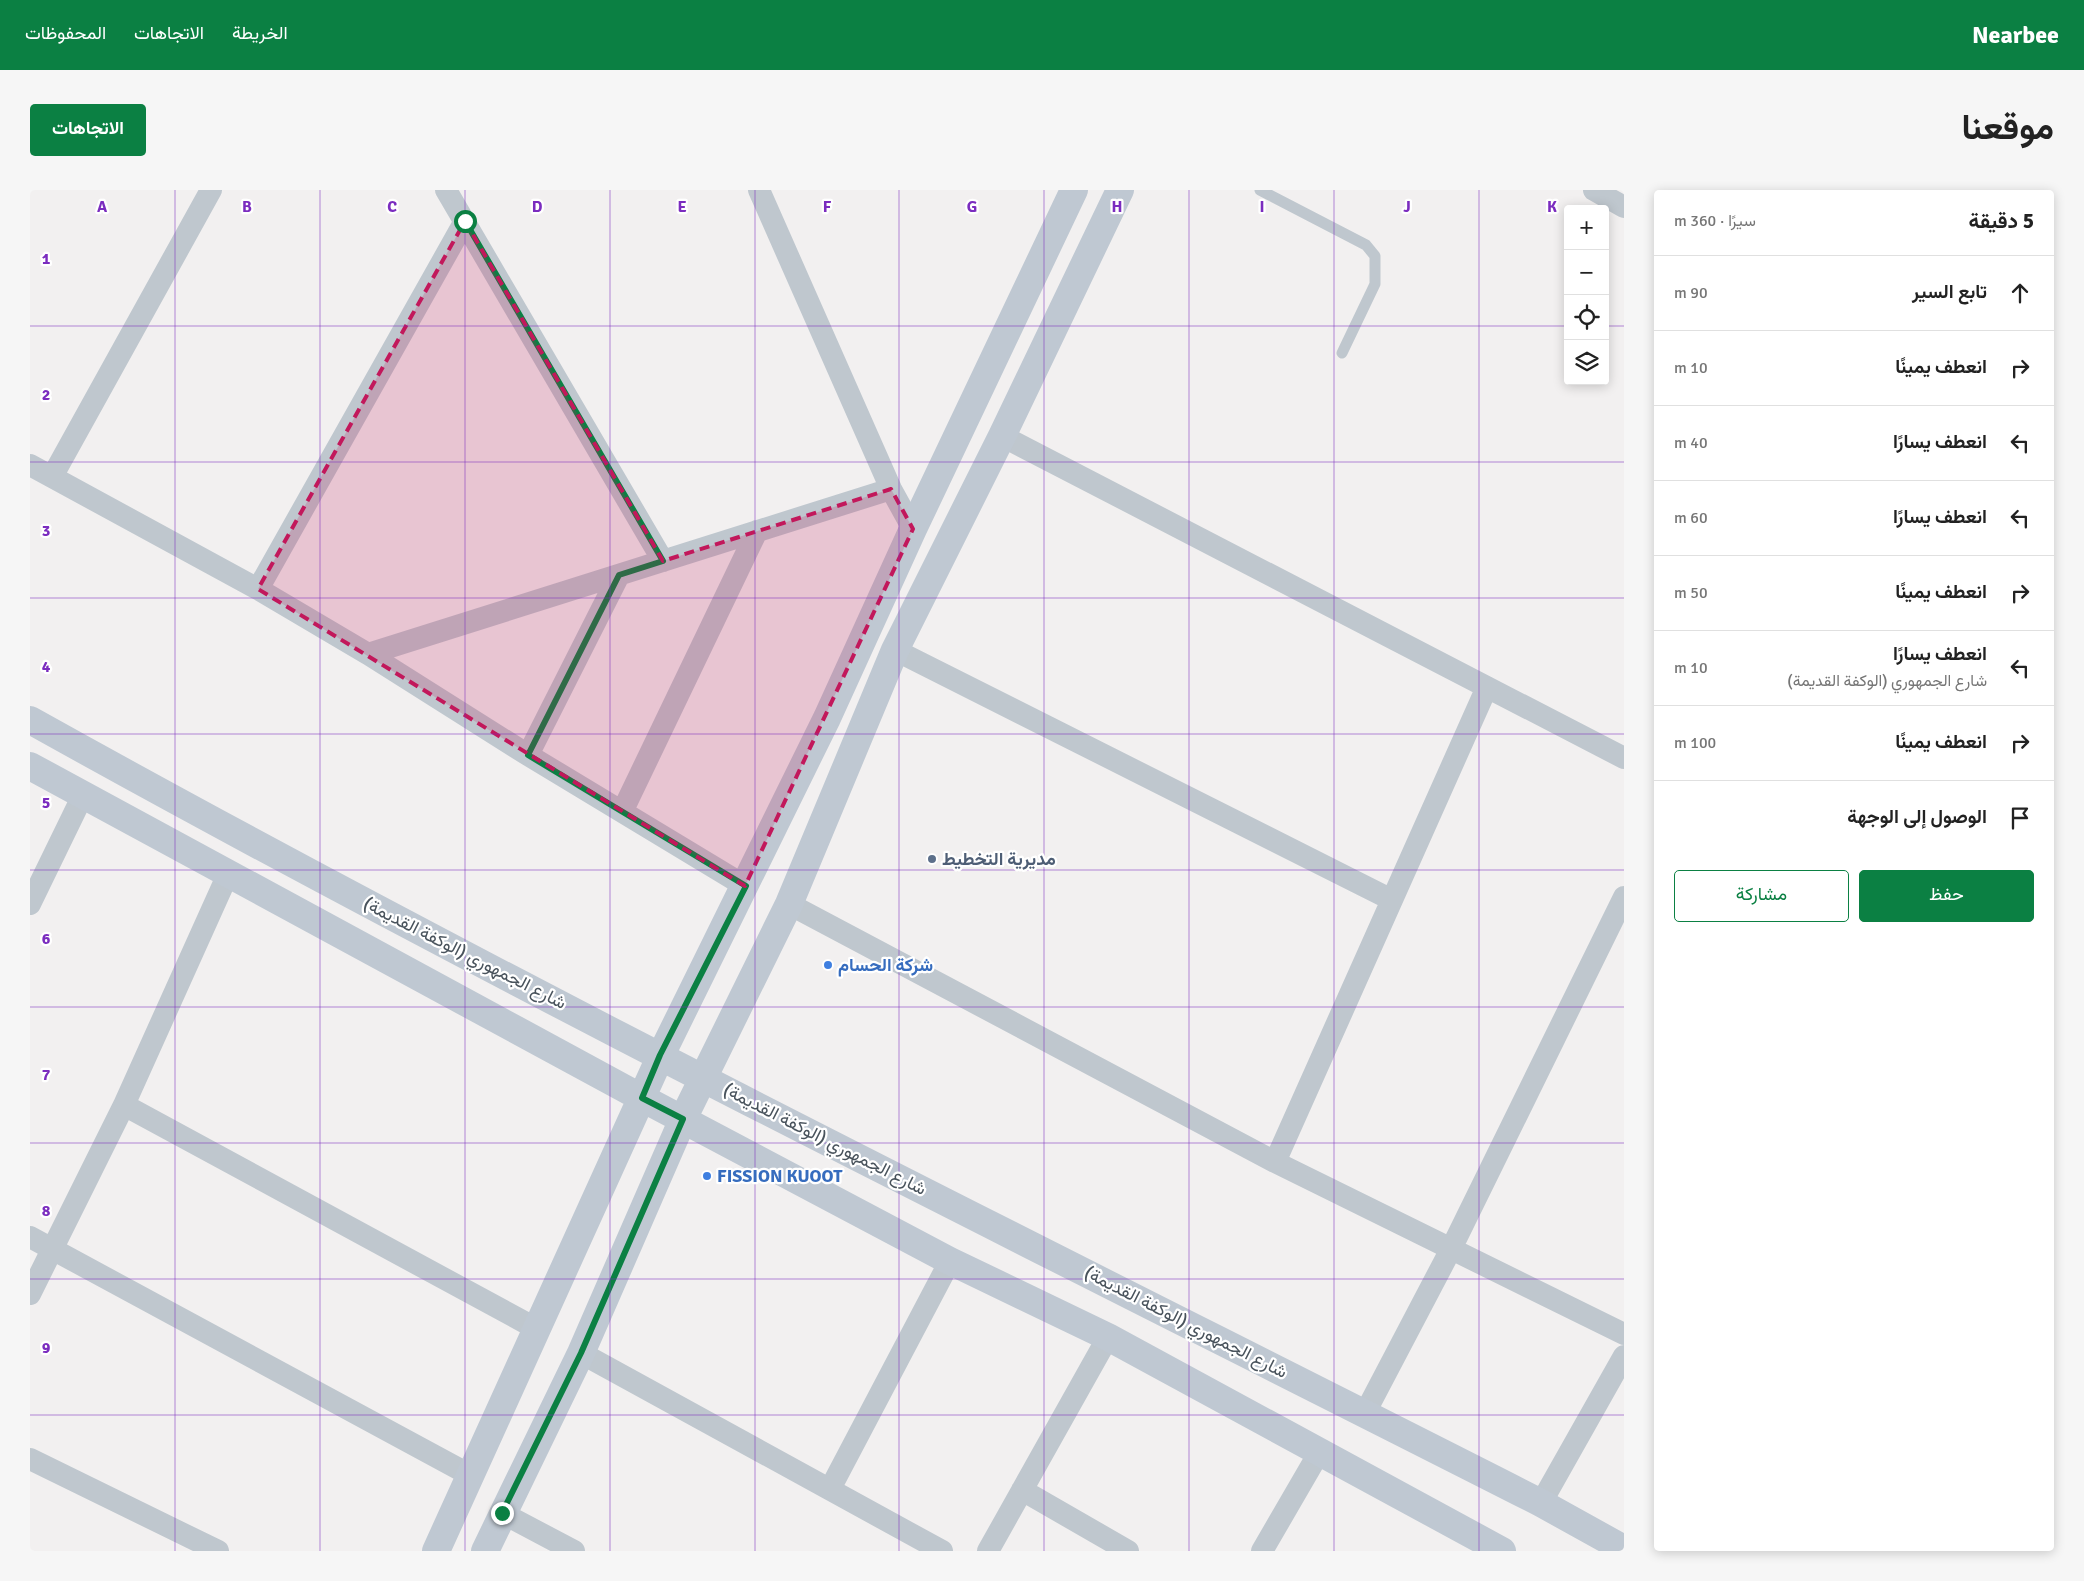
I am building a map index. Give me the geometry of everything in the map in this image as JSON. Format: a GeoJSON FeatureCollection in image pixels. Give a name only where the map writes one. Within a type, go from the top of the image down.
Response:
{"type":"FeatureCollection","features":[{"type":"Feature","properties":{"kind":"main road"},"geometry":{"type":"LineString","coordinates":[[436,1551],[538,1329],[660,1055],[746,886],[827,718],[913,530],[1074,190]]}},
{"type":"Feature","properties":{"kind":"main road"},"geometry":{"type":"LineString","coordinates":[[485,1551],[581,1353],[683,1119],[789,904],[895,650],[1002,436],[1120,190]]}},
{"type":"Feature","properties":{"kind":"main road","name":"شارع الجمهوري (الوكفة القديمة)"},"geometry":{"type":"LineString","coordinates":[[30,720],[242,838],[660,1055],[1541,1503],[1624,1549]]}},
{"type":"Feature","properties":{"kind":"main road"},"geometry":{"type":"LineString","coordinates":[[30,766],[642,1098],[950,1261],[1108,1337],[1502,1551]]}},
{"type":"Feature","properties":{"kind":"street"},"geometry":{"type":"LineString","coordinates":[[52,477],[210,190]]}},
{"type":"Feature","properties":{"kind":"street"},"geometry":{"type":"LineString","coordinates":[[446,190],[663,561]]}},
{"type":"Feature","properties":{"kind":"street"},"geometry":{"type":"LineString","coordinates":[[759,190],[891,489],[913,530]]}},
{"type":"Feature","properties":{"kind":"street"},"geometry":{"type":"LineString","coordinates":[[1594,190],[1624,207]]}},
{"type":"Feature","properties":{"kind":"street"},"geometry":{"type":"LineString","coordinates":[[258,590],[465,221]]}},
{"type":"Feature","properties":{"kind":"street"},"geometry":{"type":"LineString","coordinates":[[1002,436],[1624,758]]}},
{"type":"Feature","properties":{"kind":"street"},"geometry":{"type":"LineString","coordinates":[[30,465],[258,590],[368,654],[528,755],[623,810],[746,886]]}},
{"type":"Feature","properties":{"kind":"street"},"geometry":{"type":"LineString","coordinates":[[368,654],[891,489]]}},
{"type":"Feature","properties":{"kind":"street"},"geometry":{"type":"LineString","coordinates":[[623,810],[757,531]]}},
{"type":"Feature","properties":{"kind":"street"},"geometry":{"type":"LineString","coordinates":[[528,755],[619,575]]}},
{"type":"Feature","properties":{"kind":"street"},"geometry":{"type":"LineString","coordinates":[[895,650],[1392,900]]}},
{"type":"Feature","properties":{"kind":"street"},"geometry":{"type":"LineString","coordinates":[[1275,1162],[1487,687]]}},
{"type":"Feature","properties":{"kind":"street"},"geometry":{"type":"LineString","coordinates":[[30,904],[83,795]]}},
{"type":"Feature","properties":{"kind":"street"},"geometry":{"type":"LineString","coordinates":[[30,1294],[124,1105],[228,874]]}},
{"type":"Feature","properties":{"kind":"street"},"geometry":{"type":"LineString","coordinates":[[1365,1414],[1451,1249],[1624,897]]}},
{"type":"Feature","properties":{"kind":"street"},"geometry":{"type":"LineString","coordinates":[[789,904],[1275,1162],[1624,1334]]}},
{"type":"Feature","properties":{"kind":"street"},"geometry":{"type":"LineString","coordinates":[[124,1105],[538,1329]]}},
{"type":"Feature","properties":{"kind":"street"},"geometry":{"type":"LineString","coordinates":[[30,1237],[470,1475]]}},
{"type":"Feature","properties":{"kind":"street"},"geometry":{"type":"LineString","coordinates":[[830,1489],[950,1261]]}},
{"type":"Feature","properties":{"kind":"street"},"geometry":{"type":"LineString","coordinates":[[988,1551],[1108,1337]]}},
{"type":"Feature","properties":{"kind":"street"},"geometry":{"type":"LineString","coordinates":[[581,1353],[942,1551]]}},
{"type":"Feature","properties":{"kind":"street"},"geometry":{"type":"LineString","coordinates":[[1541,1503],[1624,1356]]}},
{"type":"Feature","properties":{"kind":"street"},"geometry":{"type":"LineString","coordinates":[[1262,1551],[1320,1451]]}},
{"type":"Feature","properties":{"kind":"street"},"geometry":{"type":"LineString","coordinates":[[30,1459],[218,1551]]}},
{"type":"Feature","properties":{"kind":"street"},"geometry":{"type":"LineString","coordinates":[[1022,1490],[1128,1551]]}},
{"type":"Feature","properties":{"kind":"street"},"geometry":{"type":"LineString","coordinates":[[502,1513],[574,1551]]}},
{"type":"Feature","properties":{"kind":"lane"},"geometry":{"type":"LineString","coordinates":[[1260,190],[1366,245],[1375,256],[1375,284],[1342,353]]}},
{"type":"Feature","properties":{"kind":"highlighted area"},"geometry":{"type":"Polygon","coordinates":[[[465,221],[663,561],[891,489],[913,529],[745,886],[258,589],[465,221]]]}},
{"type":"Feature","properties":{"kind":"place","name":"مديرية التخطيط"},"geometry":{"type":"Point","coordinates":[932,859]}},
{"type":"Feature","properties":{"kind":"place","name":"شركة الحسام"},"geometry":{"type":"Point","coordinates":[828,965]}},
{"type":"Feature","properties":{"kind":"place","name":"FISSION KUOOT"},"geometry":{"type":"Point","coordinates":[707,1176]}},
{"type":"Feature","properties":{"kind":"route"},"geometry":{"type":"LineString","coordinates":[[465,221],[663,561],[619,575],[528,755],[623,810],[746,886],[660,1055],[642,1098],[683,1119],[581,1353],[502,1513]]}}]}
